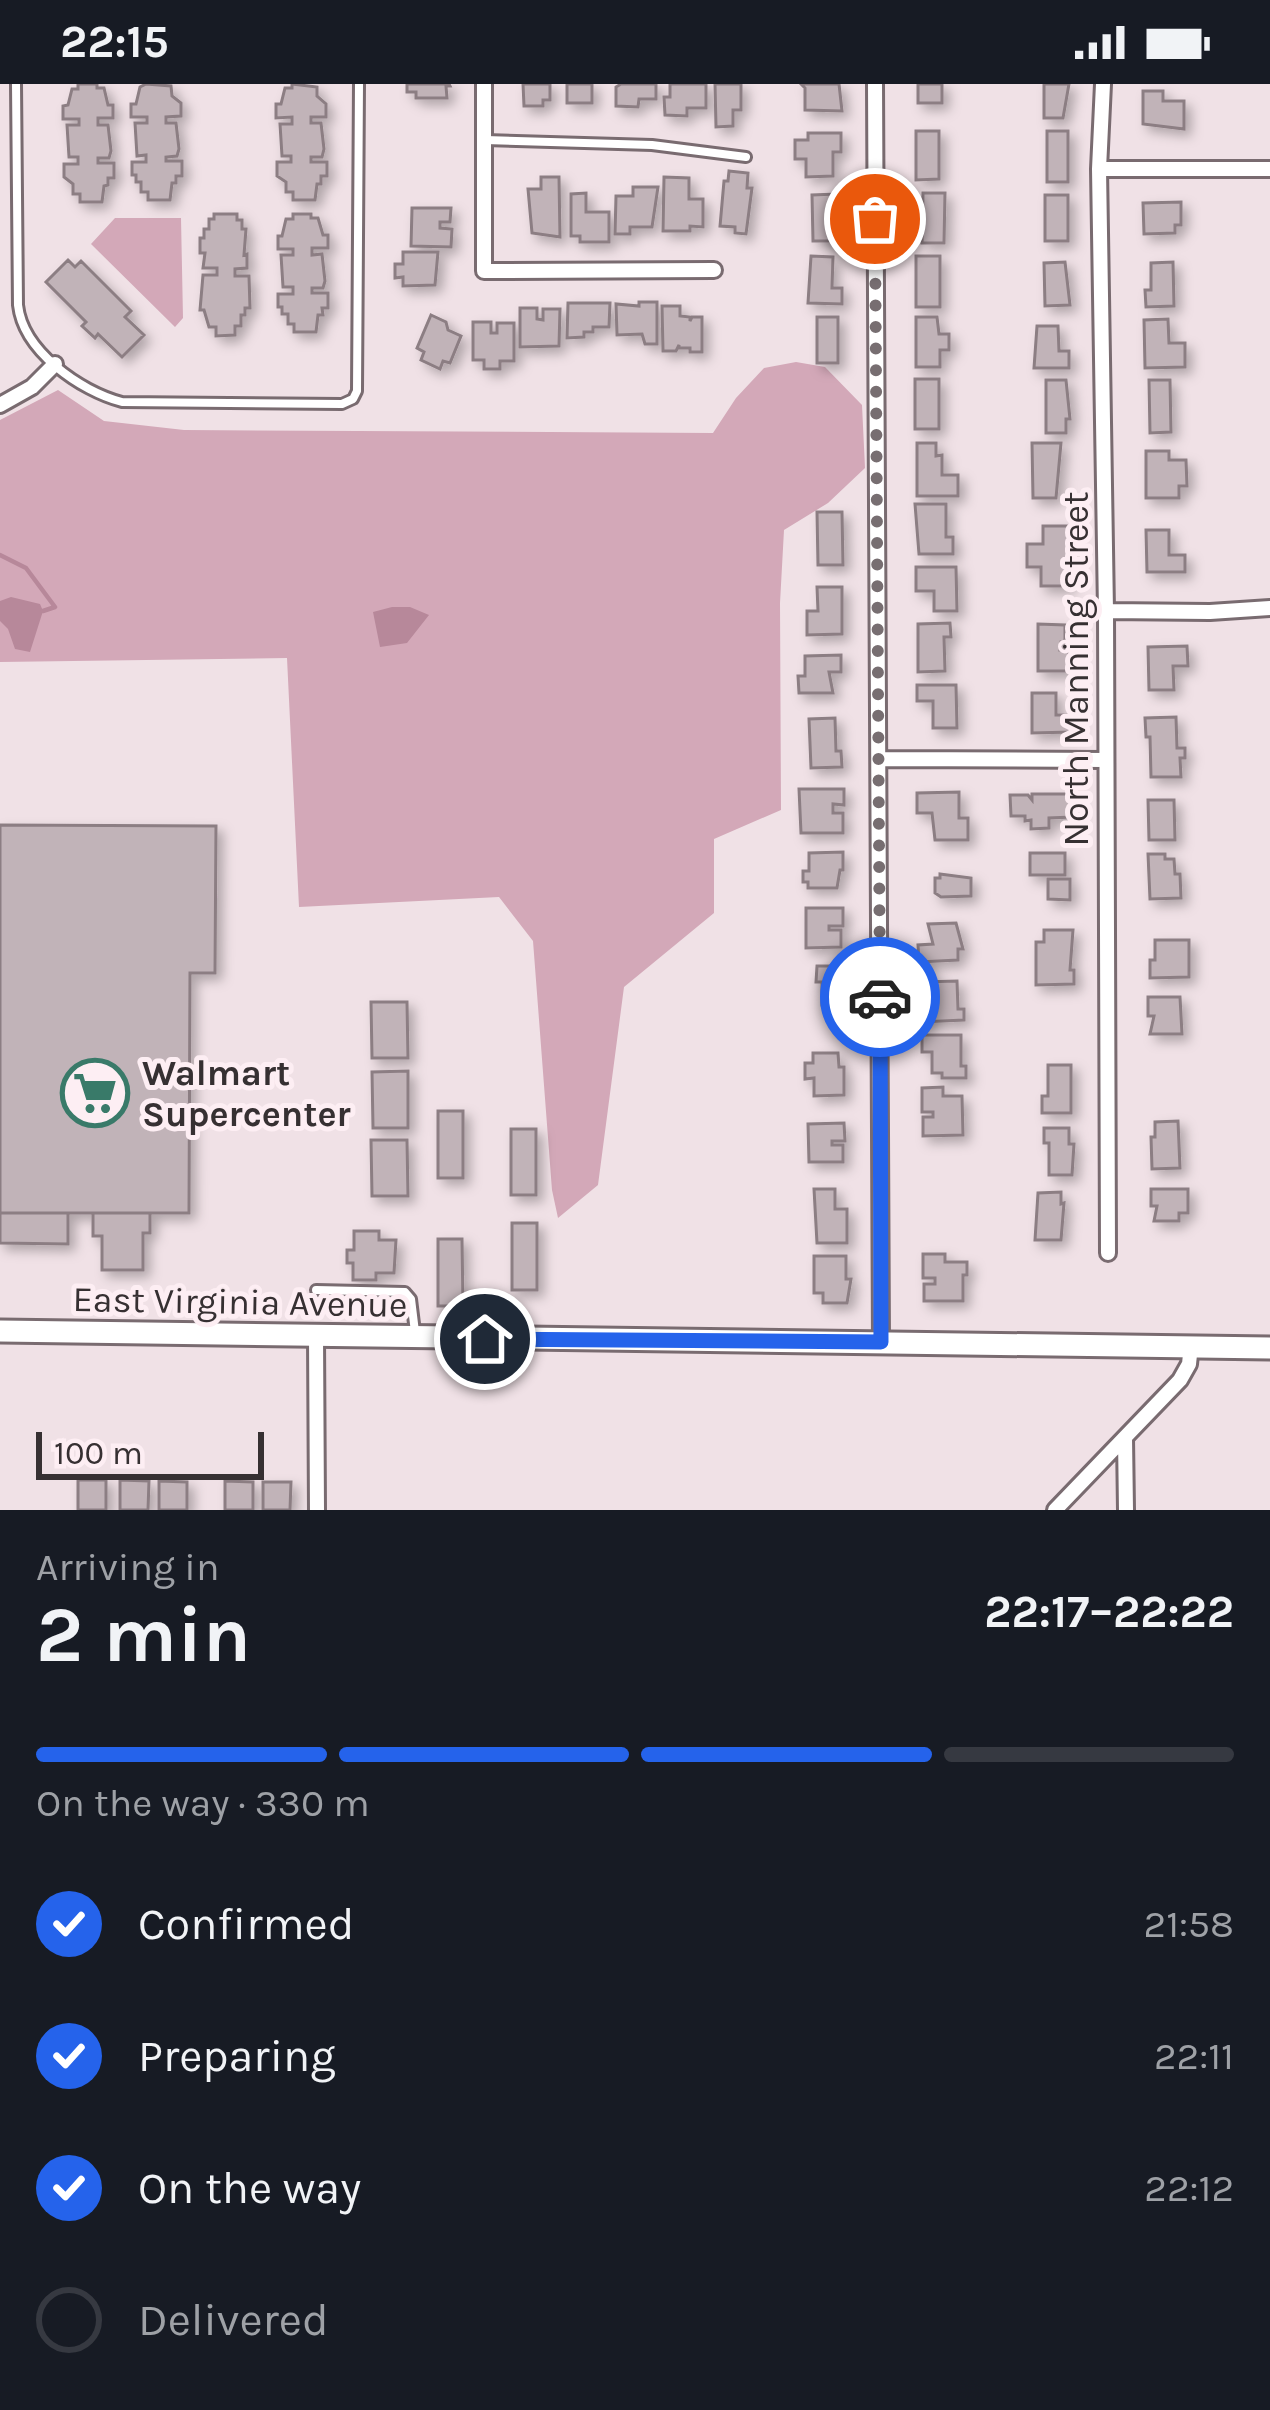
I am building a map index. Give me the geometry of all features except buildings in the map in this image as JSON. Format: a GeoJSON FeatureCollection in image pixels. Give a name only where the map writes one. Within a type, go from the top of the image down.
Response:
{"type":"FeatureCollection","features":[{"type":"Feature","properties":{"kind":"street"},"geometry":{"type":"LineString","coordinates":[[484,84],[484,271],[714,270]]}},
{"type":"Feature","properties":{"kind":"street"},"geometry":{"type":"LineString","coordinates":[[875,84],[881,1342]]}},
{"type":"Feature","properties":{"kind":"street","name":"North Manning Street"},"geometry":{"type":"LineString","coordinates":[[1102,84],[1108,1253]]}},
{"type":"Feature","properties":{"kind":"street"},"geometry":{"type":"LineString","coordinates":[[1099,169],[1270,170]]}},
{"type":"Feature","properties":{"kind":"street"},"geometry":{"type":"LineString","coordinates":[[0,405],[56,364]]}},
{"type":"Feature","properties":{"kind":"street"},"geometry":{"type":"LineString","coordinates":[[1106,611],[1210,613],[1270,608]]}},
{"type":"Feature","properties":{"kind":"street"},"geometry":{"type":"LineString","coordinates":[[879,759],[1106,760]]}},
{"type":"Feature","properties":{"kind":"street","name":"East Virginia Avenue"},"geometry":{"type":"LineString","coordinates":[[0,1331],[1270,1348]]}},
{"type":"Feature","properties":{"kind":"street"},"geometry":{"type":"LineString","coordinates":[[316,1336],[317,1510]]}},
{"type":"Feature","properties":{"kind":"street"},"geometry":{"type":"LineString","coordinates":[[1055,1510],[1180,1380],[1189,1364],[1191,1345]]}},
{"type":"Feature","properties":{"kind":"street"},"geometry":{"type":"LineString","coordinates":[[1125,1438],[1126,1510]]}},
{"type":"Feature","properties":{"kind":"lane"},"geometry":{"type":"LineString","coordinates":[[16,84],[20,321],[28,337],[98,396],[122,402],[342,404],[357,391],[358,84]]}},
{"type":"Feature","properties":{"kind":"lane"},"geometry":{"type":"LineString","coordinates":[[484,140],[652,145],[746,157]]}},
{"type":"Feature","properties":{"kind":"lane"},"geometry":{"type":"LineString","coordinates":[[316,1290],[405,1292],[411,1299],[416,1338]]}},
{"type":"Feature","properties":{"kind":"shaded area"},"geometry":{"type":"Polygon","coordinates":[[[115,218],[181,218],[183,318],[175,327],[91,244],[115,218]]]}},
{"type":"Feature","properties":{"kind":"shaded area"},"geometry":{"type":"Polygon","coordinates":[[[796,362],[825,367],[862,405],[865,468],[828,503],[784,530],[781,810],[714,839],[714,913],[624,987],[598,1185],[558,1218],[533,941],[499,897],[299,907],[287,658],[0,662],[0,420],[58,390],[104,421],[184,430],[713,433],[764,368],[796,362]]]}},
{"type":"Feature","properties":{"kind":"shaded area"},"geometry":{"type":"Polygon","coordinates":[[[11,597],[40,604],[43,611],[30,652],[15,649],[0,621],[0,601],[11,597]]]}},
{"type":"Feature","properties":{"kind":"shaded area"},"geometry":{"type":"Polygon","coordinates":[[[410,607],[429,615],[407,643],[380,647],[373,612],[410,607]]]}},
{"type":"Feature","properties":{"kind":"waterway"},"geometry":{"type":"LineString","coordinates":[[0,555],[26,568],[55,607],[43,611]]}},
{"type":"Feature","properties":{"kind":"way so far"},"geometry":{"type":"LineString","coordinates":[[875,219],[880,997]]}},
{"type":"Feature","properties":{"kind":"place","name":"Walmart Supercenter"},"geometry":{"type":"Point","coordinates":[95,1093]}},
{"type":"Feature","properties":{"kind":"route"},"geometry":{"type":"LineString","coordinates":[[485,1339],[881,1342],[880,997]]}}]}
